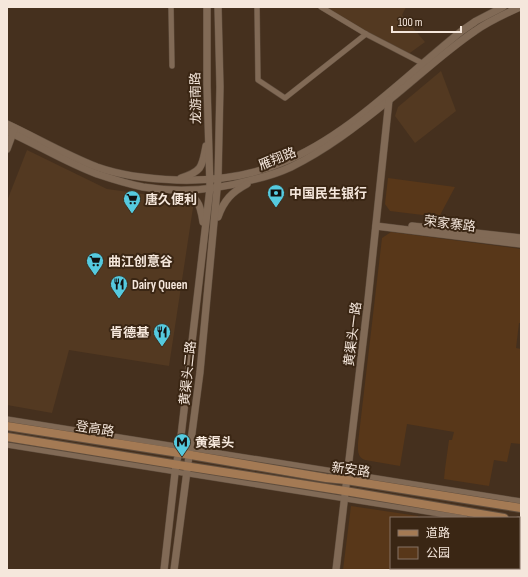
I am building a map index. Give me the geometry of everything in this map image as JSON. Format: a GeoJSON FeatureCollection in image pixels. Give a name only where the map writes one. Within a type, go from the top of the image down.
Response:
{"type":"FeatureCollection","features":[{"type":"Feature","properties":{"kind":"main road","name":"龙游南路"},"geometry":{"type":"LineString","coordinates":[[207,7],[210,188]]}},
{"type":"Feature","properties":{"kind":"main road","name":"龙游南路"},"geometry":{"type":"LineString","coordinates":[[218,7],[220,87],[218,179]]}},
{"type":"Feature","properties":{"kind":"main road","name":"雁翔路"},"geometry":{"type":"LineString","coordinates":[[12,131],[97,167],[131,176],[174,180],[210,180],[233,177],[268,168],[294,158],[316,146],[366,111],[463,30],[481,18],[503,7]]}},
{"type":"Feature","properties":{"kind":"main road","name":"雁翔路"},"geometry":{"type":"LineString","coordinates":[[7,124],[12,131],[58,157],[96,173],[131,184],[148,188],[168,189],[210,188],[242,183],[279,172],[317,153],[338,140],[470,35],[486,24],[520,7]]}},
{"type":"Feature","properties":{"kind":"main road","name":"黄渠头一路"},"geometry":{"type":"LineString","coordinates":[[336,570],[389,100]]}},
{"type":"Feature","properties":{"kind":"main road"},"geometry":{"type":"LineString","coordinates":[[7,149],[12,131]]}},
{"type":"Feature","properties":{"kind":"main road"},"geometry":{"type":"LineString","coordinates":[[174,180],[192,174],[199,169],[204,161],[208,136]]}},
{"type":"Feature","properties":{"kind":"main road","name":"黄渠头二路"},"geometry":{"type":"LineString","coordinates":[[174,570],[200,372],[218,179]]}},
{"type":"Feature","properties":{"kind":"main road"},"geometry":{"type":"LineString","coordinates":[[214,228],[221,208],[229,197],[236,190],[258,179]]}},
{"type":"Feature","properties":{"kind":"main road","name":"黄渠头二路"},"geometry":{"type":"LineString","coordinates":[[164,570],[175,468],[179,450],[210,188]]}},
{"type":"Feature","properties":{"kind":"main road"},"geometry":{"type":"LineString","coordinates":[[168,189],[189,195],[198,203],[201,208],[205,231]]}},
{"type":"Feature","properties":{"kind":"main road","name":"荣家寨路"},"geometry":{"type":"LineString","coordinates":[[376,224],[521,238]]}},
{"type":"Feature","properties":{"kind":"main road","name":"荣家寨路"},"geometry":{"type":"LineString","coordinates":[[376,224],[521,244]]}},
{"type":"Feature","properties":{"kind":"main road","name":"登高路"},"geometry":{"type":"LineString","coordinates":[[7,426],[179,450]]}},
{"type":"Feature","properties":{"kind":"main road","name":"登高路"},"geometry":{"type":"LineString","coordinates":[[7,437],[175,468]]}},
{"type":"Feature","properties":{"kind":"main road","name":"新安路"},"geometry":{"type":"LineString","coordinates":[[179,450],[326,478],[346,477],[521,508]]}},
{"type":"Feature","properties":{"kind":"main road","name":"新安路"},"geometry":{"type":"LineString","coordinates":[[175,468],[497,517]]}},
{"type":"Feature","properties":{"kind":"street"},"geometry":{"type":"LineString","coordinates":[[172,7],[172,66]]}},
{"type":"Feature","properties":{"kind":"street"},"geometry":{"type":"LineString","coordinates":[[257,7],[258,80],[285,98],[366,34]]}},
{"type":"Feature","properties":{"kind":"street"},"geometry":{"type":"LineString","coordinates":[[321,7],[366,34],[422,63]]}},
{"type":"Feature","properties":{"kind":"street"},"geometry":{"type":"LineString","coordinates":[[7,419],[179,450]]}},
{"type":"Feature","properties":{"kind":"street"},"geometry":{"type":"LineString","coordinates":[[7,444],[175,468]]}},
{"type":"Feature","properties":{"kind":"street"},"geometry":{"type":"LineString","coordinates":[[346,477],[521,501]]}},
{"type":"Feature","properties":{"kind":"street"},"geometry":{"type":"LineString","coordinates":[[345,495],[460,517]]}},
{"type":"Feature","properties":{"kind":"shaded area"},"geometry":{"type":"Polygon","coordinates":[[[325,7],[406,7],[402,15],[425,42],[407,55],[325,7]]]}},
{"type":"Feature","properties":{"kind":"shaded area"},"geometry":{"type":"Polygon","coordinates":[[[441,71],[456,111],[415,143],[395,116],[398,107],[441,71]]]}},
{"type":"Feature","properties":{"kind":"shaded area","name":"曲江创意谷"},"geometry":{"type":"Polygon","coordinates":[[[27,150],[107,189],[194,201],[169,366],[69,350],[52,413],[7,405],[7,201],[27,150]]]}},
{"type":"Feature","properties":{"kind":"green space"},"geometry":{"type":"Polygon","coordinates":[[[388,178],[455,187],[439,217],[390,211],[385,204],[388,178]]]}},
{"type":"Feature","properties":{"kind":"green space"},"geometry":{"type":"Polygon","coordinates":[[[391,232],[521,249],[521,323],[519,323],[516,348],[521,349],[521,444],[511,443],[507,462],[494,460],[489,486],[444,479],[449,440],[452,440],[454,432],[407,424],[400,466],[365,460],[359,455],[358,443],[382,238],[391,232]]]}},
{"type":"Feature","properties":{"kind":"green space"},"geometry":{"type":"Polygon","coordinates":[[[351,506],[418,516],[390,517],[390,569],[408,570],[343,570],[351,506]]]}},
{"type":"Feature","properties":{"kind":"place","name":"中国民生银行"},"geometry":{"type":"Point","coordinates":[276,208]}},
{"type":"Feature","properties":{"kind":"place","name":"唐久便利"},"geometry":{"type":"Point","coordinates":[132,214]}},
{"type":"Feature","properties":{"kind":"place","name":"曲江创意谷"},"geometry":{"type":"Point","coordinates":[95,276]}},
{"type":"Feature","properties":{"kind":"place","name":"Dairy Queen"},"geometry":{"type":"Point","coordinates":[119,299]}},
{"type":"Feature","properties":{"kind":"place","name":"肯德基"},"geometry":{"type":"Point","coordinates":[162,347]}},
{"type":"Feature","properties":{"kind":"place","name":"黄渠头"},"geometry":{"type":"Point","coordinates":[182,457]}}]}
